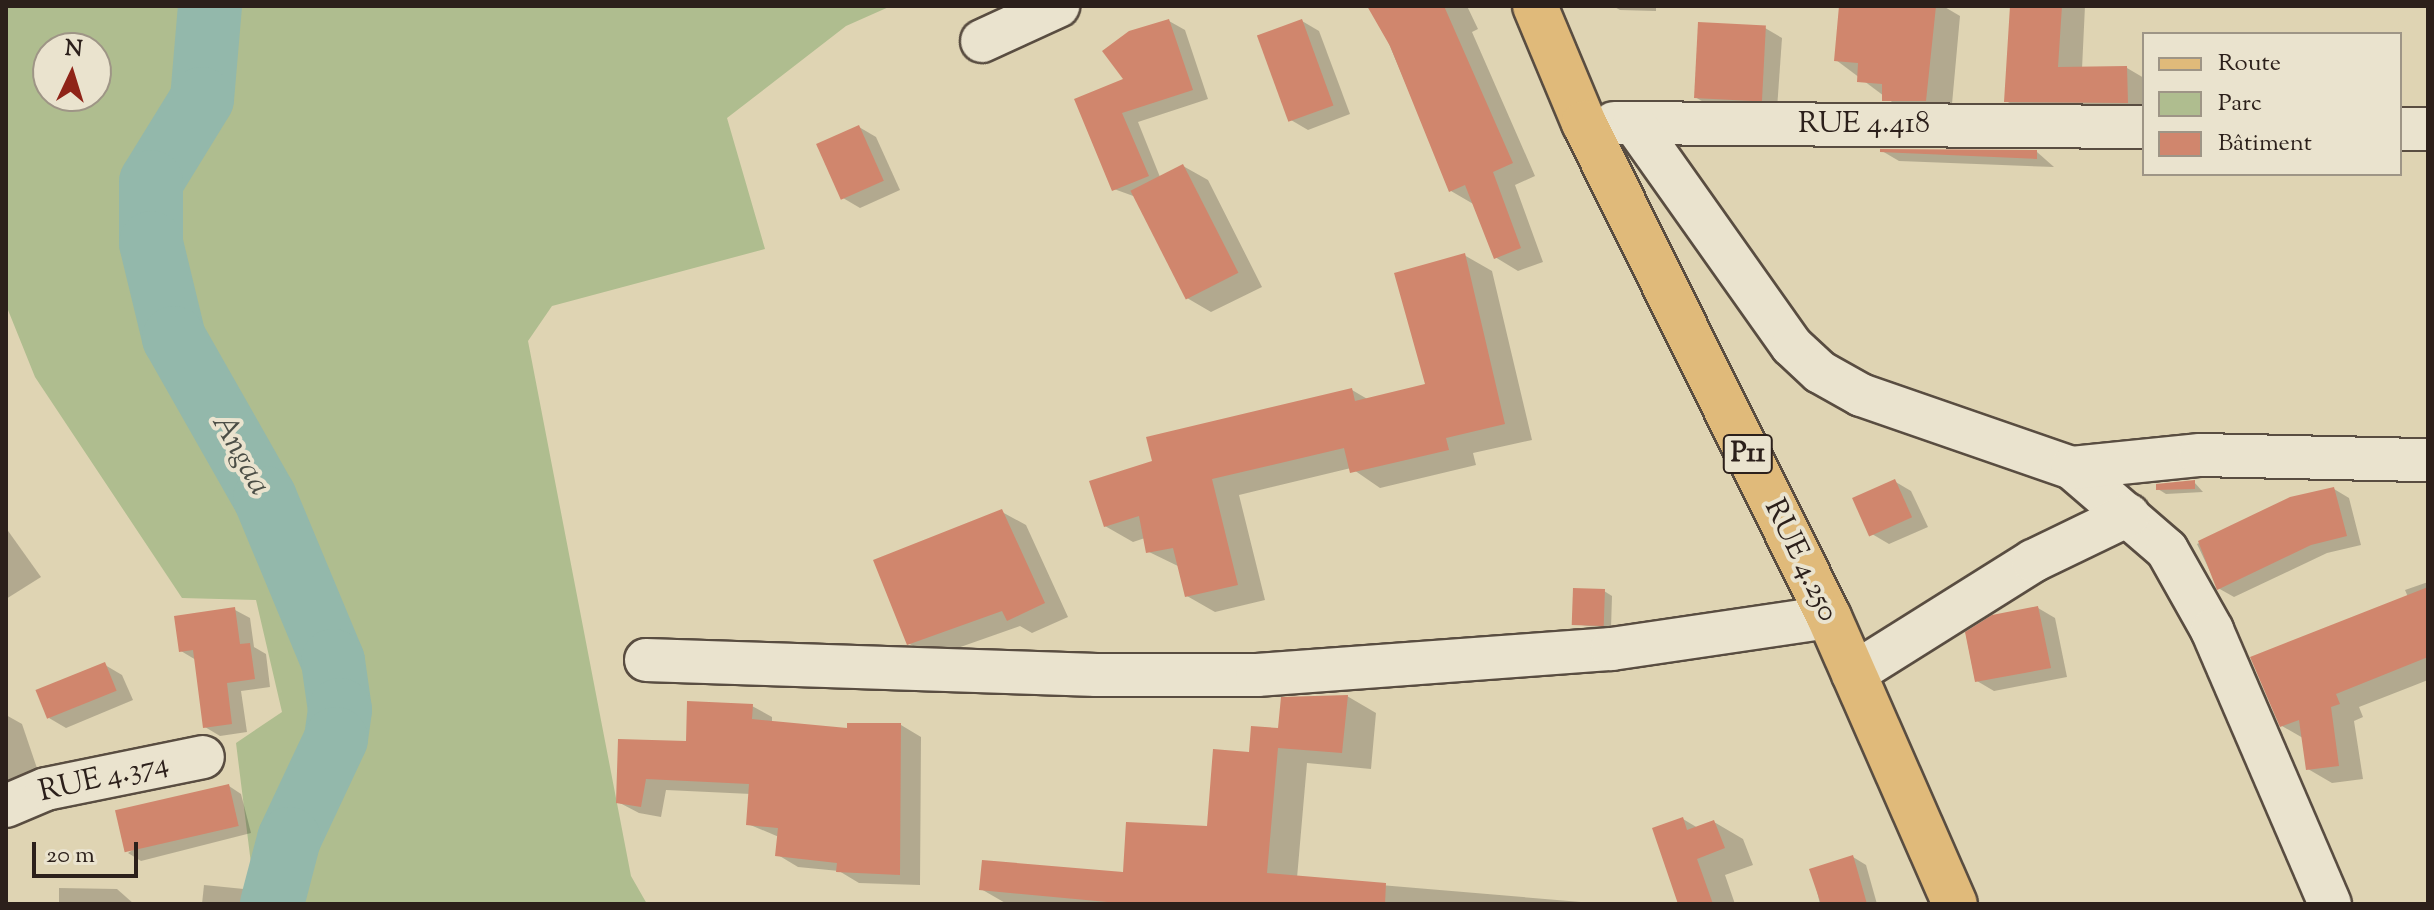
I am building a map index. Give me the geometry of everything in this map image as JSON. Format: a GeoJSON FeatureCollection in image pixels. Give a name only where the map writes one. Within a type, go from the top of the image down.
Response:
{"type":"FeatureCollection","features":[{"type":"Feature","properties":{"kind":"main road","name":"RUE 4.250"},"geometry":{"type":"LineString","coordinates":[[1535,6],[1584,123],[1829,617],[1955,904]]}},
{"type":"Feature","properties":{"kind":"street"},"geometry":{"type":"LineString","coordinates":[[982,41],[1058,6]]}},
{"type":"Feature","properties":{"kind":"street","name":"RUE 4.418"},"geometry":{"type":"LineString","coordinates":[[1584,123],[2142,127]]}},
{"type":"Feature","properties":{"kind":"street"},"geometry":{"type":"LineString","coordinates":[[1634,123],[1792,346],[1820,372],[1861,395],[2072,468],[2167,550],[2212,630],[2330,904]]}},
{"type":"Feature","properties":{"kind":"street"},"geometry":{"type":"LineString","coordinates":[[2402,129],[2428,129]]}},
{"type":"Feature","properties":{"kind":"street"},"geometry":{"type":"LineString","coordinates":[[2072,468],[2200,455],[2428,460]]}},
{"type":"Feature","properties":{"kind":"street"},"geometry":{"type":"LineString","coordinates":[[1853,674],[2033,561],[2128,515]]}},
{"type":"Feature","properties":{"kind":"street"},"geometry":{"type":"LineString","coordinates":[[646,660],[1097,675],[1257,675],[1612,649],[1829,617]]}},
{"type":"Feature","properties":{"kind":"street","name":"RUE 4.374"},"geometry":{"type":"LineString","coordinates":[[6,806],[46,789],[203,757]]}},
{"type":"Feature","properties":{"kind":"green space"},"geometry":{"type":"Polygon","coordinates":[[[6,6],[891,6],[846,26],[727,118],[765,249],[552,306],[528,341],[631,876],[647,904],[256,904],[236,743],[282,712],[256,600],[182,598],[35,377],[6,305],[6,6]]]}},
{"type":"Feature","properties":{"kind":"building"},"geometry":{"type":"Polygon","coordinates":[[[1367,6],[1444,6],[1513,163],[1493,172],[1521,248],[1494,259],[1465,185],[1449,192],[1390,46],[1367,6]]]}},
{"type":"Feature","properties":{"kind":"building"},"geometry":{"type":"Polygon","coordinates":[[[1839,6],[1936,6],[1926,101],[1882,101],[1882,84],[1857,82],[1858,63],[1834,61],[1839,6]]]}},
{"type":"Feature","properties":{"kind":"building"},"geometry":{"type":"Polygon","coordinates":[[[2010,6],[2062,6],[2058,67],[2127,66],[2128,103],[2004,102],[2010,6]]]}},
{"type":"Feature","properties":{"kind":"building"},"geometry":{"type":"Polygon","coordinates":[[[1169,19],[1193,90],[1122,113],[1149,176],[1112,191],[1074,99],[1123,79],[1102,51],[1129,31],[1169,19]]]}},
{"type":"Feature","properties":{"kind":"building"},"geometry":{"type":"Polygon","coordinates":[[[1302,19],[1333,105],[1288,122],[1257,35],[1302,19]]]}},
{"type":"Feature","properties":{"kind":"building"},"geometry":{"type":"Polygon","coordinates":[[[1698,22],[1766,26],[1762,101],[1694,98],[1698,22]]]}},
{"type":"Feature","properties":{"kind":"building"},"geometry":{"type":"Polygon","coordinates":[[[859,125],[884,181],[841,200],[816,144],[859,125]]]}},
{"type":"Feature","properties":{"kind":"building"},"geometry":{"type":"Polygon","coordinates":[[[1880,149],[2037,150],[2037,159],[1880,152],[1880,149]]]}},
{"type":"Feature","properties":{"kind":"building"},"geometry":{"type":"Polygon","coordinates":[[[1183,164],[1238,273],[1186,299],[1130,191],[1183,164]]]}},
{"type":"Feature","properties":{"kind":"building"},"geometry":{"type":"Polygon","coordinates":[[[1465,253],[1505,424],[1446,438],[1449,450],[1350,473],[1344,448],[1212,479],[1238,585],[1185,597],[1173,548],[1146,553],[1139,516],[1104,527],[1089,481],[1152,461],[1146,437],[1352,388],[1355,401],[1425,384],[1394,273],[1465,253]]]}},
{"type":"Feature","properties":{"kind":"building"},"geometry":{"type":"Polygon","coordinates":[[[1895,479],[1912,517],[1869,536],[1852,498],[1895,479]]]}},
{"type":"Feature","properties":{"kind":"building"},"geometry":{"type":"Polygon","coordinates":[[[2195,480],[2195,489],[2156,490],[2156,484],[2195,480]]]}},
{"type":"Feature","properties":{"kind":"building"},"geometry":{"type":"Polygon","coordinates":[[[2334,487],[2347,536],[2311,545],[2217,590],[2198,541],[2290,497],[2334,487]]]}},
{"type":"Feature","properties":{"kind":"building"},"geometry":{"type":"Polygon","coordinates":[[[1002,509],[1045,603],[1007,621],[1002,611],[907,645],[873,560],[1002,509]]]}},
{"type":"Feature","properties":{"kind":"building"},"geometry":{"type":"Polygon","coordinates":[[[2428,587],[2428,657],[2336,694],[2340,704],[2331,707],[2339,766],[2306,770],[2299,720],[2280,727],[2250,657],[2428,587]]]}},
{"type":"Feature","properties":{"kind":"building"},"geometry":{"type":"Polygon","coordinates":[[[1573,588],[1605,589],[1604,626],[1572,625],[1573,588]]]}},
{"type":"Feature","properties":{"kind":"building"},"geometry":{"type":"Polygon","coordinates":[[[2038,606],[2051,668],[1975,682],[1965,632],[1992,615],[2038,606]]]}},
{"type":"Feature","properties":{"kind":"building"},"geometry":{"type":"Polygon","coordinates":[[[235,607],[240,644],[250,643],[255,679],[227,683],[232,724],[203,728],[193,650],[179,652],[174,616],[235,607]]]}},
{"type":"Feature","properties":{"kind":"building"},"geometry":{"type":"Polygon","coordinates":[[[105,662],[117,691],[47,719],[35,690],[105,662]]]}},
{"type":"Feature","properties":{"kind":"building"},"geometry":{"type":"Polygon","coordinates":[[[1348,695],[1342,753],[1278,748],[1267,873],[1386,883],[1385,904],[1129,904],[979,890],[982,860],[1123,872],[1126,822],[1207,826],[1213,749],[1249,752],[1251,726],[1278,728],[1281,697],[1348,695]]]}},
{"type":"Feature","properties":{"kind":"building"},"geometry":{"type":"Polygon","coordinates":[[[687,701],[753,704],[752,719],[847,728],[847,723],[901,723],[900,875],[836,872],[837,863],[775,856],[778,828],[746,825],[749,784],[646,779],[641,807],[616,803],[618,739],[686,741],[687,701]]]}},
{"type":"Feature","properties":{"kind":"building"},"geometry":{"type":"Polygon","coordinates":[[[229,784],[239,826],[125,852],[115,810],[229,784]]]}},
{"type":"Feature","properties":{"kind":"building"},"geometry":{"type":"Polygon","coordinates":[[[1683,817],[1687,830],[1714,820],[1725,848],[1697,859],[1713,904],[1678,904],[1652,828],[1683,817]]]}},
{"type":"Feature","properties":{"kind":"building"},"geometry":{"type":"Polygon","coordinates":[[[1853,855],[1867,904],[1821,904],[1809,869],[1853,855]]]}},
{"type":"Feature","properties":{"kind":"waterway","name":"Angaa"},"geometry":{"type":"LineString","coordinates":[[210,6],[202,99],[151,182],[151,243],[174,338],[265,498],[333,661],[340,710],[336,739],[289,839],[272,904]]}}]}
